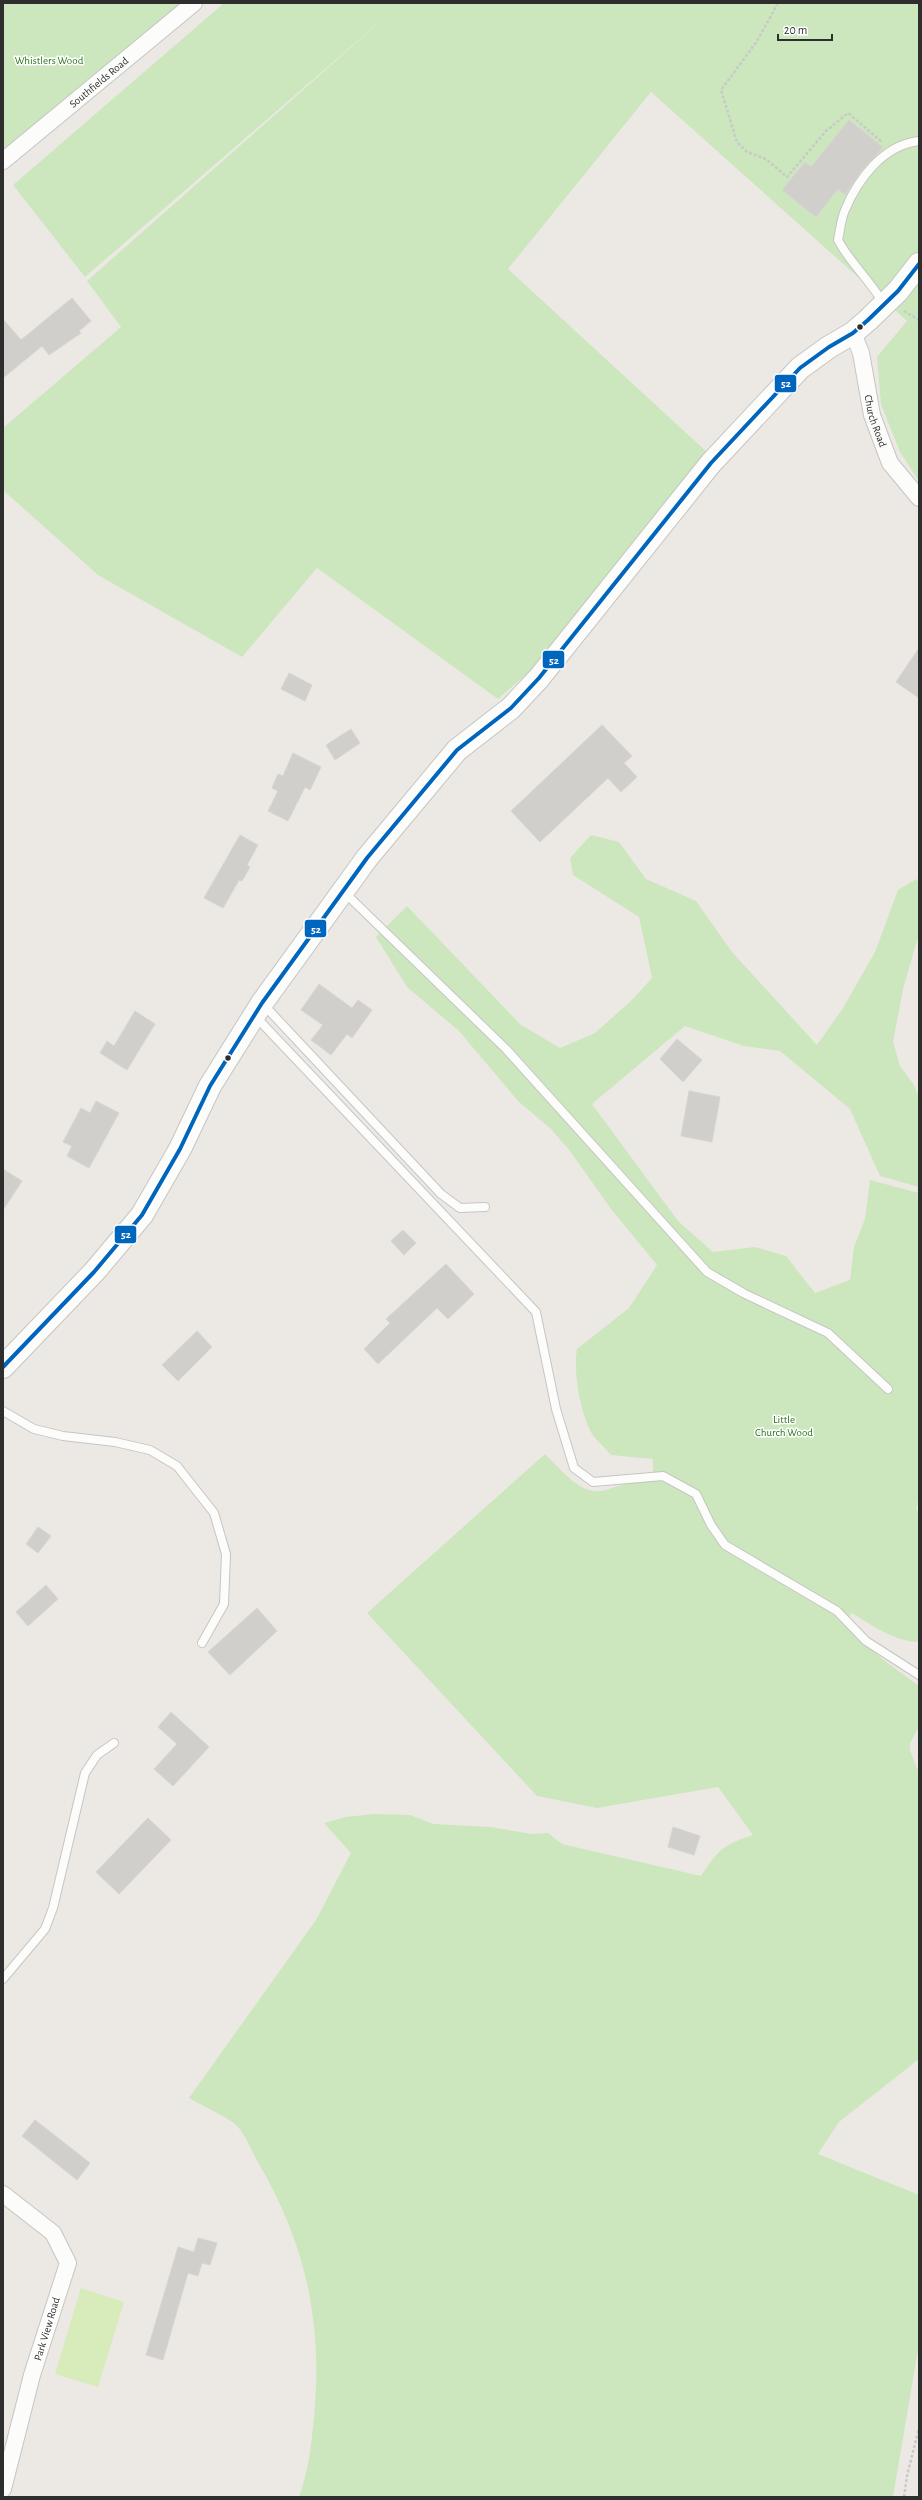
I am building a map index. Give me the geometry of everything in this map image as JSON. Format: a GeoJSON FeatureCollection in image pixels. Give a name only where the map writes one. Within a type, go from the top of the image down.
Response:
{"type":"FeatureCollection","features":[{"type":"Feature","properties":{"kind":"street","name":"Southfields Road"},"geometry":{"type":"LineString","coordinates":[[3,161],[194,3]]}},
{"type":"Feature","properties":{"kind":"street"},"geometry":{"type":"LineString","coordinates":[[3,1367],[94,1272],[142,1215],[180,1149],[210,1086],[259,1010],[367,858],[457,750],[511,708],[539,678],[711,463],[800,368],[828,347],[853,333],[884,305],[919,264]]}},
{"type":"Feature","properties":{"kind":"street","name":"Church Road"},"geometry":{"type":"LineString","coordinates":[[853,333],[861,353],[872,415],[890,463],[919,498]]}},
{"type":"Feature","properties":{"kind":"street","name":"Park View Road"},"geometry":{"type":"LineString","coordinates":[[3,2194],[53,2233],[68,2263],[32,2375],[3,2489]]}},
{"type":"Feature","properties":{"kind":"lane"},"geometry":{"type":"LineString","coordinates":[[884,305],[866,277],[845,254],[838,240],[844,211],[860,182],[878,159],[892,150],[919,141]]}},
{"type":"Feature","properties":{"kind":"lane"},"geometry":{"type":"LineString","coordinates":[[343,890],[506,1049],[707,1272],[746,1294],[828,1334],[888,1389]]}},
{"type":"Feature","properties":{"kind":"lane"},"geometry":{"type":"LineString","coordinates":[[259,1010],[441,1194],[460,1208],[485,1207]]}},
{"type":"Feature","properties":{"kind":"lane"},"geometry":{"type":"LineString","coordinates":[[259,1010],[536,1312],[556,1409],[574,1468],[593,1482],[663,1476],[696,1494],[711,1525],[725,1545],[837,1611],[866,1641],[919,1675]]}},
{"type":"Feature","properties":{"kind":"lane"},"geometry":{"type":"LineString","coordinates":[[3,1411],[34,1428],[63,1436],[115,1442],[150,1450],[177,1466],[214,1513],[226,1554],[224,1604],[202,1643]]}},
{"type":"Feature","properties":{"kind":"lane"},"geometry":{"type":"LineString","coordinates":[[3,1979],[45,1930],[54,1908],[85,1773],[96,1755],[114,1743]]}},
{"type":"Feature","properties":{"kind":"path"},"geometry":{"type":"LineString","coordinates":[[778,3],[757,41],[721,90],[737,142],[747,152],[766,159],[787,177],[826,131],[848,113],[892,150]]}},
{"type":"Feature","properties":{"kind":"path"},"geometry":{"type":"LineString","coordinates":[[904,2497],[919,2428]]}},
{"type":"Feature","properties":{"kind":"green space","name":"Whistlers Wood"},"geometry":{"type":"Polygon","coordinates":[[[3,3],[191,3],[3,157],[3,3]]]}},
{"type":"Feature","properties":{"kind":"green space"},"geometry":{"type":"Polygon","coordinates":[[[224,3],[919,3],[919,481],[900,452],[881,404],[877,357],[907,321],[651,92],[508,269],[709,454],[543,660],[498,699],[317,568],[242,657],[98,575],[3,490],[3,428],[121,327],[87,281],[391,12],[85,277],[13,185],[224,3]]]}},
{"type":"Feature","properties":{"kind":"green space","name":"Little Church Wood"},"geometry":{"type":"Polygon","coordinates":[[[591,835],[619,842],[646,879],[696,901],[732,952],[817,1045],[843,1008],[875,952],[898,890],[916,879],[919,882],[919,934],[903,989],[893,1042],[900,1066],[914,1085],[919,1098],[919,1187],[880,1176],[850,1109],[780,1051],[744,1046],[685,1026],[592,1104],[678,1221],[713,1252],[755,1247],[786,1256],[815,1293],[850,1280],[854,1247],[865,1219],[870,1180],[919,1193],[919,1496],[916,1509],[919,1513],[919,1642],[893,1636],[852,1613],[842,1623],[881,1658],[919,1686],[919,1727],[910,1743],[910,1750],[919,1773],[919,2059],[839,2122],[818,2154],[919,2195],[919,2344],[893,2497],[299,2497],[311,2448],[316,2383],[316,2350],[308,2286],[289,2224],[243,2134],[232,2122],[189,2098],[316,1920],[351,1853],[324,1823],[345,1817],[374,1814],[410,1815],[434,1824],[491,1827],[532,1834],[548,1833],[562,1844],[701,1876],[717,1854],[728,1845],[753,1835],[718,1787],[597,1808],[537,1796],[367,1613],[545,1454],[568,1477],[588,1490],[602,1491],[638,1480],[653,1480],[653,1459],[611,1455],[592,1434],[584,1415],[578,1392],[576,1358],[577,1349],[629,1308],[657,1265],[611,1209],[570,1151],[551,1129],[518,1101],[459,1031],[407,987],[376,937],[407,906],[521,1025],[560,1048],[595,1033],[632,1000],[652,978],[639,917],[573,875],[570,858],[591,835]]]}},
{"type":"Feature","properties":{"kind":"green space"},"geometry":{"type":"Polygon","coordinates":[[[81,2288],[124,2302],[98,2387],[55,2374],[81,2288]]]}},
{"type":"Feature","properties":{"kind":"building"},"geometry":{"type":"Polygon","coordinates":[[[849,120],[883,147],[860,172],[845,195],[838,189],[816,217],[782,190],[805,162],[811,167],[849,120]]]}},
{"type":"Feature","properties":{"kind":"building"},"geometry":{"type":"Polygon","coordinates":[[[72,298],[91,321],[79,331],[81,333],[49,355],[42,346],[3,378],[3,319],[21,340],[72,298]]]}},
{"type":"Feature","properties":{"kind":"building"},"geometry":{"type":"Polygon","coordinates":[[[919,648],[919,698],[896,682],[919,648]]]}},
{"type":"Feature","properties":{"kind":"building"},"geometry":{"type":"Polygon","coordinates":[[[289,673],[312,685],[305,701],[281,689],[289,673]]]}},
{"type":"Feature","properties":{"kind":"building"},"geometry":{"type":"Polygon","coordinates":[[[602,725],[632,756],[624,763],[637,777],[621,792],[608,778],[540,842],[511,811],[602,725]]]}},
{"type":"Feature","properties":{"kind":"building"},"geometry":{"type":"Polygon","coordinates":[[[351,729],[360,743],[335,760],[326,745],[351,729]]]}},
{"type":"Feature","properties":{"kind":"building"},"geometry":{"type":"Polygon","coordinates":[[[293,753],[321,767],[310,790],[305,787],[288,821],[268,811],[278,791],[272,788],[278,774],[283,776],[293,753]]]}},
{"type":"Feature","properties":{"kind":"building"},"geometry":{"type":"Polygon","coordinates":[[[240,835],[258,845],[247,865],[250,867],[242,881],[239,880],[223,908],[204,898],[240,835]]]}},
{"type":"Feature","properties":{"kind":"building"},"geometry":{"type":"Polygon","coordinates":[[[319,984],[352,1008],[358,1000],[372,1010],[352,1038],[347,1034],[331,1055],[311,1040],[323,1025],[301,1010],[319,984]]]}},
{"type":"Feature","properties":{"kind":"building"},"geometry":{"type":"Polygon","coordinates":[[[135,1011],[155,1024],[127,1070],[100,1053],[107,1041],[114,1046],[135,1011]]]}},
{"type":"Feature","properties":{"kind":"building"},"geometry":{"type":"Polygon","coordinates":[[[677,1039],[702,1060],[683,1082],[660,1059],[677,1039]]]}},
{"type":"Feature","properties":{"kind":"building"},"geometry":{"type":"Polygon","coordinates":[[[689,1091],[720,1097],[712,1142],[681,1136],[689,1091]]]}},
{"type":"Feature","properties":{"kind":"building"},"geometry":{"type":"Polygon","coordinates":[[[96,1101],[119,1113],[89,1168],[67,1156],[72,1146],[63,1142],[81,1108],[90,1113],[96,1101]]]}},
{"type":"Feature","properties":{"kind":"building"},"geometry":{"type":"Polygon","coordinates":[[[3,1169],[22,1181],[3,1210],[3,1169]]]}},
{"type":"Feature","properties":{"kind":"building"},"geometry":{"type":"Polygon","coordinates":[[[403,1230],[416,1243],[404,1255],[391,1241],[403,1230]]]}},
{"type":"Feature","properties":{"kind":"building"},"geometry":{"type":"Polygon","coordinates":[[[446,1264],[474,1294],[448,1319],[437,1308],[378,1364],[364,1349],[390,1323],[386,1319],[446,1264]]]}},
{"type":"Feature","properties":{"kind":"building"},"geometry":{"type":"Polygon","coordinates":[[[197,1331],[212,1347],[178,1381],[162,1365],[197,1331]]]}},
{"type":"Feature","properties":{"kind":"building"},"geometry":{"type":"Polygon","coordinates":[[[38,1527],[51,1536],[38,1553],[26,1544],[38,1527]]]}},
{"type":"Feature","properties":{"kind":"building"},"geometry":{"type":"Polygon","coordinates":[[[46,1585],[58,1599],[28,1626],[16,1612],[46,1585]]]}},
{"type":"Feature","properties":{"kind":"building"},"geometry":{"type":"Polygon","coordinates":[[[257,1608],[277,1631],[230,1675],[208,1652],[257,1608]]]}},
{"type":"Feature","properties":{"kind":"building"},"geometry":{"type":"Polygon","coordinates":[[[171,1712],[209,1747],[173,1786],[154,1769],[177,1744],[158,1727],[171,1712]]]}},
{"type":"Feature","properties":{"kind":"building"},"geometry":{"type":"Polygon","coordinates":[[[148,1818],[171,1840],[119,1894],[96,1872],[148,1818]]]}},
{"type":"Feature","properties":{"kind":"building"},"geometry":{"type":"Polygon","coordinates":[[[673,1827],[700,1836],[694,1855],[668,1847],[673,1827]]]}},
{"type":"Feature","properties":{"kind":"building"},"geometry":{"type":"Polygon","coordinates":[[[35,2120],[90,2163],[77,2180],[22,2136],[35,2120]]]}},
{"type":"Feature","properties":{"kind":"building"},"geometry":{"type":"Polygon","coordinates":[[[198,2238],[217,2243],[210,2265],[202,2263],[198,2276],[188,2273],[163,2360],[146,2355],[178,2247],[194,2252],[198,2238]]]}},
{"type":"Feature","properties":{"kind":"transit line","name":"52"},"geometry":{"type":"LineString","coordinates":[[3,1367],[94,1272],[142,1215],[180,1149],[210,1086],[262,1003],[367,858],[457,750],[511,708],[539,678],[711,463],[800,368],[829,347],[853,333],[868,320],[898,291],[919,264]]}}]}
